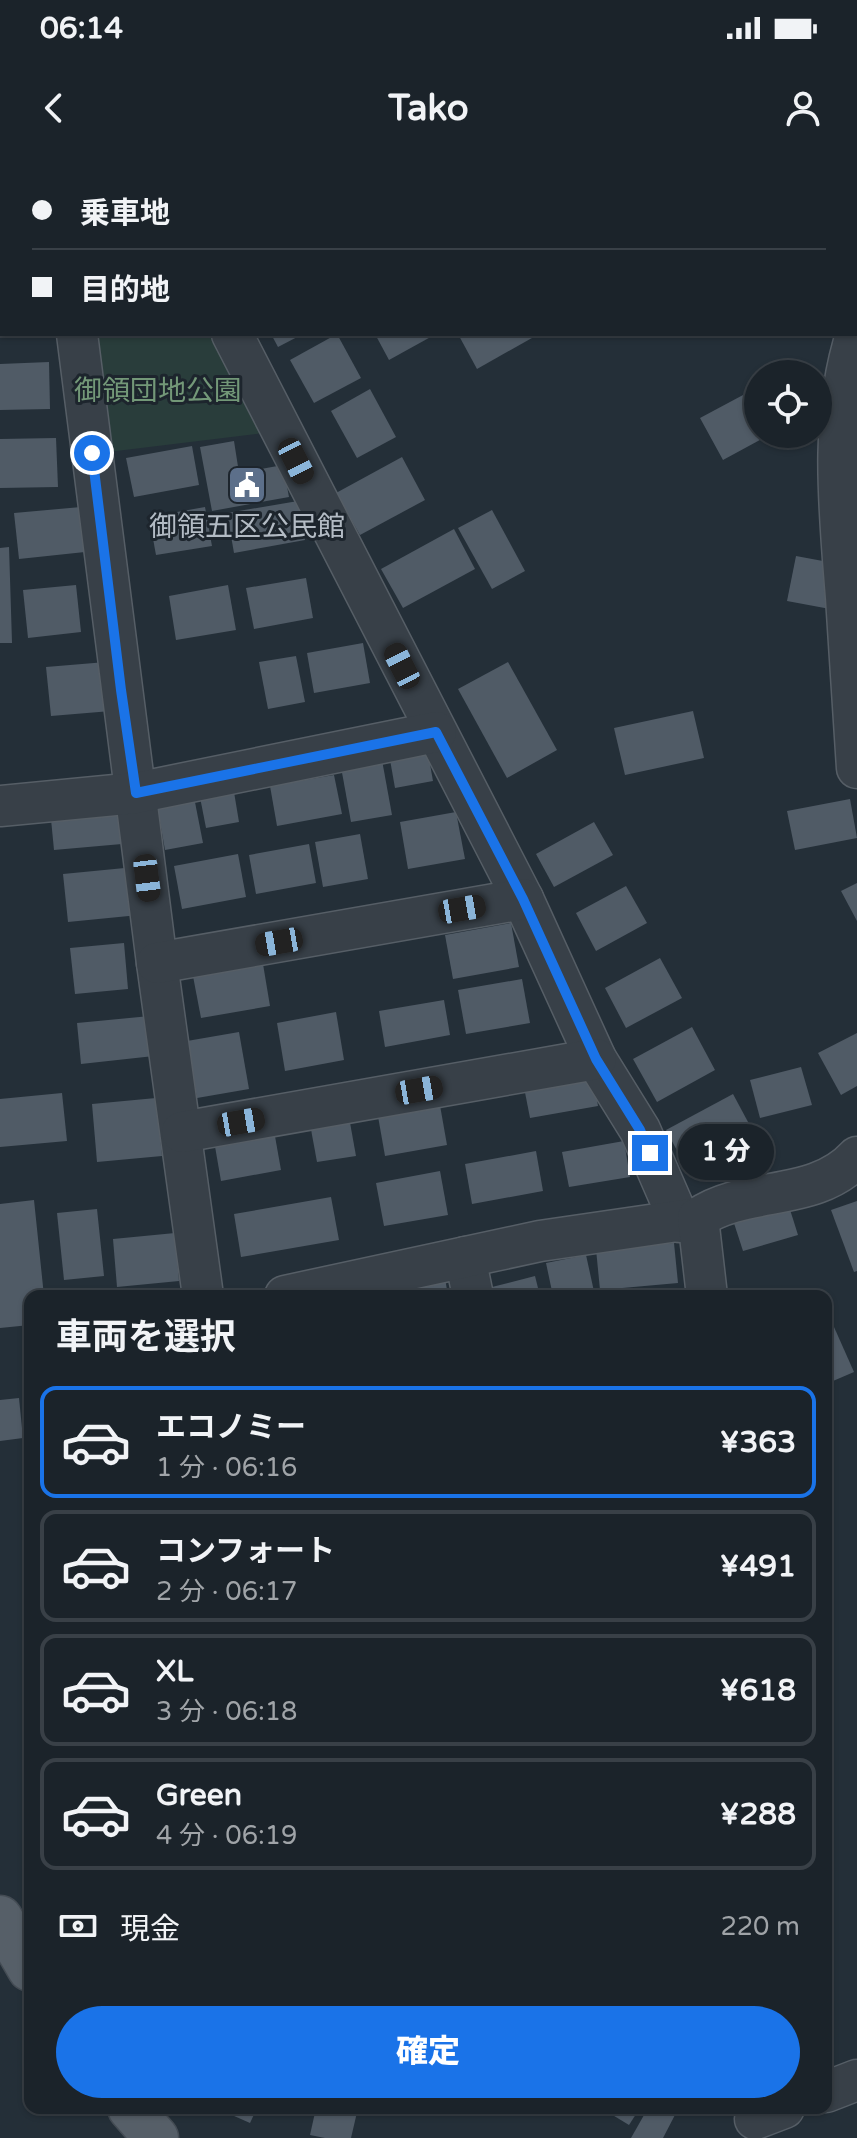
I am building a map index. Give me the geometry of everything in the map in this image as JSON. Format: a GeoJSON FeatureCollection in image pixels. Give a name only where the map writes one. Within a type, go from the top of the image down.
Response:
{"type":"FeatureCollection","features":[{"type":"Feature","properties":{"kind":"main road"},"geometry":{"type":"LineString","coordinates":[[0,1918],[24,1959]]}},
{"type":"Feature","properties":{"kind":"main road"},"geometry":{"type":"LineString","coordinates":[[135,2114],[156,2138]]}},
{"type":"Feature","properties":{"kind":"street"},"geometry":{"type":"LineString","coordinates":[[77,336],[121,690],[202,1290]]}},
{"type":"Feature","properties":{"kind":"street"},"geometry":{"type":"LineString","coordinates":[[233,336],[523,899],[596,1059],[640,1130],[689,1220],[706,1290]]}},
{"type":"Feature","properties":{"kind":"street"},"geometry":{"type":"LineString","coordinates":[[856,336],[844,387],[837,482],[857,768]]}},
{"type":"Feature","properties":{"kind":"street"},"geometry":{"type":"LineString","coordinates":[[0,806],[136,793],[436,732]]}},
{"type":"Feature","properties":{"kind":"street"},"geometry":{"type":"LineString","coordinates":[[157,963],[523,899]]}},
{"type":"Feature","properties":{"kind":"street"},"geometry":{"type":"LineString","coordinates":[[182,1132],[596,1059]]}},
{"type":"Feature","properties":{"kind":"street"},"geometry":{"type":"LineString","coordinates":[[313,1290],[540,1241],[689,1220],[724,1205],[794,1191],[832,1178],[848,1168],[857,1157]]}},
{"type":"Feature","properties":{"kind":"street"},"geometry":{"type":"LineString","coordinates":[[465,1257],[472,1290]]}},
{"type":"Feature","properties":{"kind":"street"},"geometry":{"type":"LineString","coordinates":[[832,2090],[857,2080]]}},
{"type":"Feature","properties":{"kind":"green space","name":"御領団地公園"},"geometry":{"type":"Polygon","coordinates":[[[90,336],[220,336],[264,433],[108,452],[90,336]]]}},
{"type":"Feature","properties":{"kind":"building"},"geometry":{"type":"Polygon","coordinates":[[[0,336],[56,336],[56,337],[0,336]]]}},
{"type":"Feature","properties":{"kind":"building"},"geometry":{"type":"Polygon","coordinates":[[[272,336],[299,336],[278,347],[272,336]]]}},
{"type":"Feature","properties":{"kind":"building"},"geometry":{"type":"Polygon","coordinates":[[[338,336],[361,378],[314,403],[290,360],[338,336]]]}},
{"type":"Feature","properties":{"kind":"building"},"geometry":{"type":"Polygon","coordinates":[[[376,336],[432,336],[389,360],[376,336]]]}},
{"type":"Feature","properties":{"kind":"building"},"geometry":{"type":"Polygon","coordinates":[[[459,336],[535,336],[477,369],[459,336]]]}},
{"type":"Feature","properties":{"kind":"building"},"geometry":{"type":"Polygon","coordinates":[[[578,336],[654,336],[654,338],[578,336]]]}},
{"type":"Feature","properties":{"kind":"building"},"geometry":{"type":"Polygon","coordinates":[[[49,362],[50,409],[0,410],[0,364],[49,362]]]}},
{"type":"Feature","properties":{"kind":"building"},"geometry":{"type":"Polygon","coordinates":[[[370,389],[396,437],[357,458],[331,411],[370,389]]]}},
{"type":"Feature","properties":{"kind":"building"},"geometry":{"type":"Polygon","coordinates":[[[744,394],[745,448],[723,460],[700,418],[744,394]]]}},
{"type":"Feature","properties":{"kind":"building"},"geometry":{"type":"Polygon","coordinates":[[[56,438],[58,487],[0,488],[0,439],[56,438]]]}},
{"type":"Feature","properties":{"kind":"building","name":"御領五区公民館"},"geometry":{"type":"Polygon","coordinates":[[[234,441],[239,473],[283,465],[289,497],[212,511],[200,447],[234,441]]]}},
{"type":"Feature","properties":{"kind":"building"},"geometry":{"type":"Polygon","coordinates":[[[192,446],[199,485],[134,497],[126,458],[192,446]]]}},
{"type":"Feature","properties":{"kind":"building"},"geometry":{"type":"Polygon","coordinates":[[[402,457],[425,500],[360,535],[336,493],[402,457]]]}},
{"type":"Feature","properties":{"kind":"building"},"geometry":{"type":"Polygon","coordinates":[[[298,501],[305,540],[234,553],[227,513],[298,501]]]}},
{"type":"Feature","properties":{"kind":"building"},"geometry":{"type":"Polygon","coordinates":[[[81,507],[85,552],[19,559],[14,513],[81,507]]]}},
{"type":"Feature","properties":{"kind":"building"},"geometry":{"type":"Polygon","coordinates":[[[205,507],[212,546],[156,555],[149,517],[205,507]]]}},
{"type":"Feature","properties":{"kind":"building"},"geometry":{"type":"Polygon","coordinates":[[[492,510],[525,571],[492,589],[458,528],[492,510]]]}},
{"type":"Feature","properties":{"kind":"building"},"geometry":{"type":"Polygon","coordinates":[[[454,529],[475,569],[403,608],[381,569],[454,529]]]}},
{"type":"Feature","properties":{"kind":"building"},"geometry":{"type":"Polygon","coordinates":[[[9,547],[12,643],[0,643],[0,548],[9,547]]]}},
{"type":"Feature","properties":{"kind":"building"},"geometry":{"type":"Polygon","coordinates":[[[796,556],[839,564],[830,609],[787,601],[796,556]]]}},
{"type":"Feature","properties":{"kind":"building"},"geometry":{"type":"Polygon","coordinates":[[[306,578],[313,618],[254,629],[246,588],[306,578]]]}},
{"type":"Feature","properties":{"kind":"building"},"geometry":{"type":"Polygon","coordinates":[[[76,585],[81,632],[28,638],[23,590],[76,585]]]}},
{"type":"Feature","properties":{"kind":"building"},"geometry":{"type":"Polygon","coordinates":[[[228,585],[236,630],[176,640],[169,596],[228,585]]]}},
{"type":"Feature","properties":{"kind":"building"},"geometry":{"type":"Polygon","coordinates":[[[363,643],[370,683],[314,693],[307,653],[363,643]]]}},
{"type":"Feature","properties":{"kind":"building"},"geometry":{"type":"Polygon","coordinates":[[[296,656],[305,702],[268,709],[259,662],[296,656]]]}},
{"type":"Feature","properties":{"kind":"building"},"geometry":{"type":"Polygon","coordinates":[[[106,662],[111,711],[51,716],[46,667],[106,662]]]}},
{"type":"Feature","properties":{"kind":"building"},"geometry":{"type":"Polygon","coordinates":[[[508,662],[557,750],[507,778],[458,689],[508,662]]]}},
{"type":"Feature","properties":{"kind":"building"},"geometry":{"type":"Polygon","coordinates":[[[693,711],[704,758],[625,775],[614,728],[693,711]]]}},
{"type":"Feature","properties":{"kind":"building"},"geometry":{"type":"Polygon","coordinates":[[[427,747],[433,781],[395,788],[389,754],[427,747]]]}},
{"type":"Feature","properties":{"kind":"building"},"geometry":{"type":"Polygon","coordinates":[[[382,760],[392,815],[351,822],[341,767],[382,760]]]}},
{"type":"Feature","properties":{"kind":"building"},"geometry":{"type":"Polygon","coordinates":[[[334,775],[342,814],[277,826],[270,786],[334,775]]]}},
{"type":"Feature","properties":{"kind":"building"},"geometry":{"type":"Polygon","coordinates":[[[233,786],[239,822],[206,828],[199,792],[233,786]]]}},
{"type":"Feature","properties":{"kind":"building"},"geometry":{"type":"Polygon","coordinates":[[[193,792],[203,843],[165,850],[156,799],[193,792]]]}},
{"type":"Feature","properties":{"kind":"building"},"geometry":{"type":"Polygon","coordinates":[[[850,799],[857,838],[795,850],[787,811],[850,799]]]}},
{"type":"Feature","properties":{"kind":"building"},"geometry":{"type":"Polygon","coordinates":[[[117,803],[122,844],[54,850],[50,809],[117,803]]]}},
{"type":"Feature","properties":{"kind":"building"},"geometry":{"type":"Polygon","coordinates":[[[456,812],[465,859],[408,869],[400,822],[456,812]]]}},
{"type":"Feature","properties":{"kind":"building"},"geometry":{"type":"Polygon","coordinates":[[[594,822],[613,855],[554,887],[536,854],[594,822]]]}},
{"type":"Feature","properties":{"kind":"building"},"geometry":{"type":"Polygon","coordinates":[[[360,834],[368,879],[323,887],[315,842],[360,834]]]}},
{"type":"Feature","properties":{"kind":"building"},"geometry":{"type":"Polygon","coordinates":[[[309,844],[316,883],[256,894],[249,855],[309,844]]]}},
{"type":"Feature","properties":{"kind":"building"},"geometry":{"type":"Polygon","coordinates":[[[238,854],[246,897],[182,909],[174,866],[238,854]]]}},
{"type":"Feature","properties":{"kind":"building"},"geometry":{"type":"Polygon","coordinates":[[[135,867],[139,915],[68,922],[63,874],[135,867]]]}},
{"type":"Feature","properties":{"kind":"building"},"geometry":{"type":"Polygon","coordinates":[[[857,883],[857,921],[841,891],[857,883]]]}},
{"type":"Feature","properties":{"kind":"building"},"geometry":{"type":"Polygon","coordinates":[[[626,886],[647,923],[596,951],[576,913],[626,886]]]}},
{"type":"Feature","properties":{"kind":"building"},"geometry":{"type":"Polygon","coordinates":[[[511,923],[519,967],[453,979],[445,935],[511,923]]]}},
{"type":"Feature","properties":{"kind":"building"},"geometry":{"type":"Polygon","coordinates":[[[124,943],[128,989],[75,994],[70,948],[124,943]]]}},
{"type":"Feature","properties":{"kind":"building"},"geometry":{"type":"Polygon","coordinates":[[[262,958],[270,1006],[201,1018],[192,971],[262,958]]]}},
{"type":"Feature","properties":{"kind":"building"},"geometry":{"type":"Polygon","coordinates":[[[660,958],[682,998],[626,1028],[605,988],[660,958]]]}},
{"type":"Feature","properties":{"kind":"building"},"geometry":{"type":"Polygon","coordinates":[[[522,979],[530,1023],[466,1034],[458,990],[522,979]]]}},
{"type":"Feature","properties":{"kind":"building"},"geometry":{"type":"Polygon","coordinates":[[[444,1000],[450,1035],[385,1047],[379,1011],[444,1000]]]}},
{"type":"Feature","properties":{"kind":"building"},"geometry":{"type":"Polygon","coordinates":[[[336,1012],[344,1060],[285,1071],[277,1023],[336,1012]]]}},
{"type":"Feature","properties":{"kind":"building"},"geometry":{"type":"Polygon","coordinates":[[[150,1016],[154,1056],[81,1064],[77,1023],[150,1016]]]}},
{"type":"Feature","properties":{"kind":"building"},"geometry":{"type":"Polygon","coordinates":[[[692,1027],[715,1070],[657,1102],[633,1059],[692,1027]]]}},
{"type":"Feature","properties":{"kind":"building"},"geometry":{"type":"Polygon","coordinates":[[[239,1032],[249,1089],[197,1098],[187,1041],[239,1032]]]}},
{"type":"Feature","properties":{"kind":"building"},"geometry":{"type":"Polygon","coordinates":[[[857,1033],[857,1086],[841,1095],[818,1053],[857,1033]]]}},
{"type":"Feature","properties":{"kind":"building"},"geometry":{"type":"Polygon","coordinates":[[[591,1065],[598,1106],[530,1118],[522,1077],[591,1065]]]}},
{"type":"Feature","properties":{"kind":"building"},"geometry":{"type":"Polygon","coordinates":[[[801,1067],[812,1105],[760,1118],[750,1080],[801,1067]]]}},
{"type":"Feature","properties":{"kind":"building"},"geometry":{"type":"Polygon","coordinates":[[[62,1093],[67,1141],[0,1147],[0,1099],[62,1093]]]}},
{"type":"Feature","properties":{"kind":"building"},"geometry":{"type":"Polygon","coordinates":[[[438,1094],[447,1145],[385,1156],[376,1105],[438,1094]]]}},
{"type":"Feature","properties":{"kind":"building"},"geometry":{"type":"Polygon","coordinates":[[[733,1094],[755,1135],[688,1171],[666,1130],[733,1094]]]}},
{"type":"Feature","properties":{"kind":"building"},"geometry":{"type":"Polygon","coordinates":[[[156,1098],[162,1156],[97,1162],[92,1104],[156,1098]]]}},
{"type":"Feature","properties":{"kind":"building"},"geometry":{"type":"Polygon","coordinates":[[[349,1117],[356,1156],[317,1162],[310,1124],[349,1117]]]}},
{"type":"Feature","properties":{"kind":"building"},"geometry":{"type":"Polygon","coordinates":[[[273,1125],[281,1170],[221,1181],[213,1135],[273,1125]]]}},
{"type":"Feature","properties":{"kind":"building"},"geometry":{"type":"Polygon","coordinates":[[[624,1141],[630,1177],[569,1187],[562,1152],[624,1141]]]}},
{"type":"Feature","properties":{"kind":"building"},"geometry":{"type":"Polygon","coordinates":[[[536,1151],[543,1191],[472,1204],[465,1164],[536,1151]]]}},
{"type":"Feature","properties":{"kind":"building"},"geometry":{"type":"Polygon","coordinates":[[[440,1171],[448,1215],[384,1226],[376,1183],[440,1171]]]}},
{"type":"Feature","properties":{"kind":"building"},"geometry":{"type":"Polygon","coordinates":[[[331,1197],[339,1240],[241,1257],[234,1214],[331,1197]]]}},
{"type":"Feature","properties":{"kind":"building"},"geometry":{"type":"Polygon","coordinates":[[[34,1200],[43,1290],[24,1290],[24,1326],[0,1328],[0,1204],[34,1200]]]}},
{"type":"Feature","properties":{"kind":"building"},"geometry":{"type":"Polygon","coordinates":[[[787,1200],[798,1235],[743,1251],[732,1217],[787,1200]]]}},
{"type":"Feature","properties":{"kind":"building"},"geometry":{"type":"Polygon","coordinates":[[[857,1201],[857,1271],[854,1272],[831,1210],[857,1201]]]}},
{"type":"Feature","properties":{"kind":"building"},"geometry":{"type":"Polygon","coordinates":[[[97,1209],[104,1276],[64,1280],[57,1213],[97,1209]]]}},
{"type":"Feature","properties":{"kind":"building"},"geometry":{"type":"Polygon","coordinates":[[[175,1233],[179,1281],[117,1287],[113,1239],[175,1233]]]}},
{"type":"Feature","properties":{"kind":"building"},"geometry":{"type":"Polygon","coordinates":[[[674,1243],[678,1283],[600,1290],[596,1249],[674,1243]]]}},
{"type":"Feature","properties":{"kind":"building"},"geometry":{"type":"Polygon","coordinates":[[[586,1255],[594,1290],[552,1290],[546,1263],[586,1255]]]}},
{"type":"Feature","properties":{"kind":"building"},"geometry":{"type":"Polygon","coordinates":[[[444,1272],[447,1290],[379,1290],[378,1284],[444,1272]]]}},
{"type":"Feature","properties":{"kind":"building"},"geometry":{"type":"Polygon","coordinates":[[[535,1276],[538,1290],[489,1290],[535,1276]]]}},
{"type":"Feature","properties":{"kind":"building"},"geometry":{"type":"Polygon","coordinates":[[[832,1328],[854,1372],[832,1381],[832,1328]]]}},
{"type":"Feature","properties":{"kind":"building"},"geometry":{"type":"Polygon","coordinates":[[[19,1398],[23,1438],[0,1441],[0,1400],[19,1398]]]}},
{"type":"Feature","properties":{"kind":"building"},"geometry":{"type":"Polygon","coordinates":[[[230,2114],[254,2114],[250,2123],[230,2114]]]}},
{"type":"Feature","properties":{"kind":"building"},"geometry":{"type":"Polygon","coordinates":[[[315,2114],[357,2114],[351,2138],[310,2135],[315,2114]]]}},
{"type":"Feature","properties":{"kind":"building"},"geometry":{"type":"Polygon","coordinates":[[[611,2114],[636,2114],[629,2125],[611,2114]]]}},
{"type":"Feature","properties":{"kind":"building"},"geometry":{"type":"Polygon","coordinates":[[[645,2114],[675,2114],[663,2138],[631,2138],[645,2114]]]}},
{"type":"Feature","properties":{"kind":"place","name":"御領五区公民館"},"geometry":{"type":"Point","coordinates":[247,485]}},
{"type":"Feature","properties":{"kind":"route"},"geometry":{"type":"LineString","coordinates":[[92,453],[136,793],[436,732],[523,899],[596,1059],[640,1130],[650,1153]]}}]}
